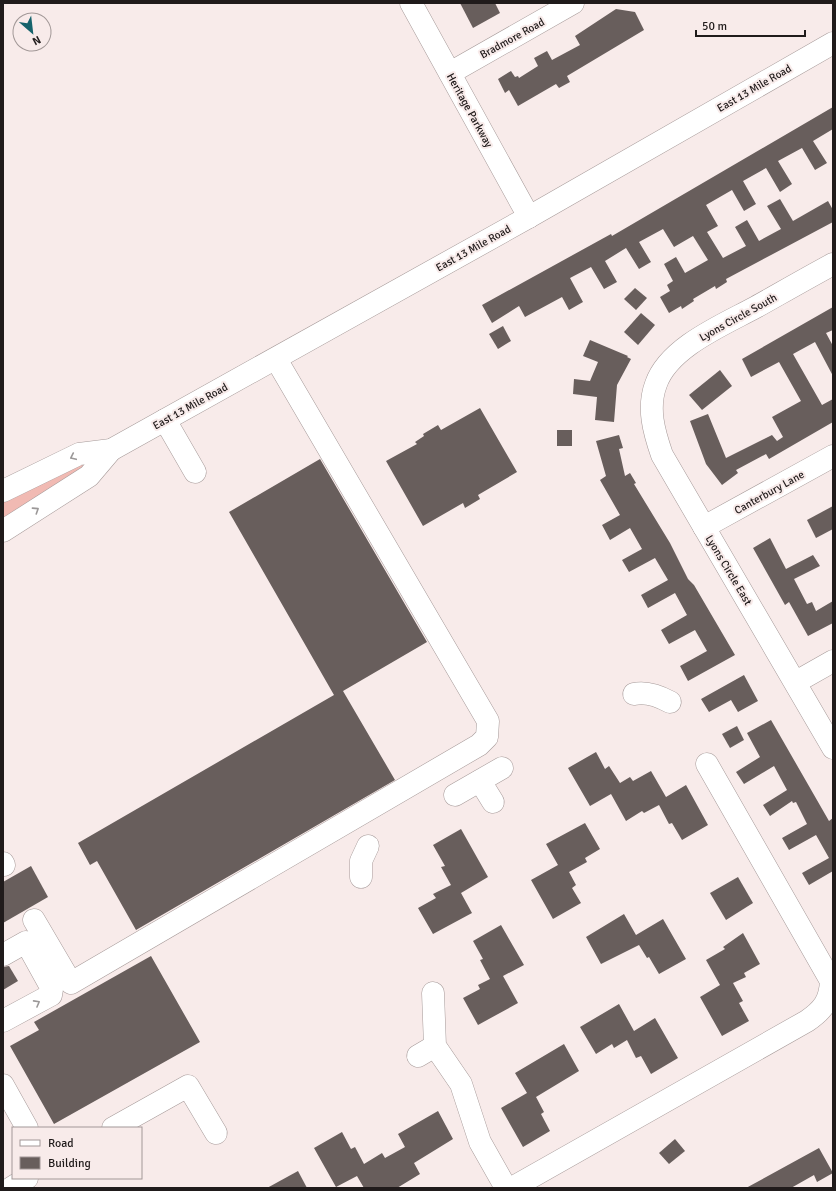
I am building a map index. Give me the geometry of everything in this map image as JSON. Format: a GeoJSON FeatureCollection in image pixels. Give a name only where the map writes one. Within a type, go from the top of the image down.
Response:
{"type":"FeatureCollection","features":[{"type":"Feature","properties":{"kind":"street","name":"Heritage Parkway"},"geometry":{"type":"LineString","coordinates":[[411,3],[529,217]]}},
{"type":"Feature","properties":{"kind":"street","name":"Bradmore Road"},"geometry":{"type":"LineString","coordinates":[[450,72],[573,3]]}},
{"type":"Feature","properties":{"kind":"street","name":"East 13 Mile Road"},"geometry":{"type":"LineString","coordinates":[[3,531],[89,476],[111,450],[529,217],[833,43]]}},
{"type":"Feature","properties":{"kind":"street","name":"Lyons Circle South"},"geometry":{"type":"LineString","coordinates":[[656,384],[664,369],[685,348],[696,340],[833,264]]}},
{"type":"Feature","properties":{"kind":"street"},"geometry":{"type":"LineString","coordinates":[[34,920],[71,983],[478,745],[487,737],[488,721],[276,359]]}},
{"type":"Feature","properties":{"kind":"street","name":"Lyons Circle East"},"geometry":{"type":"LineString","coordinates":[[656,384],[651,403],[655,436],[662,455],[796,682],[833,748]]}},
{"type":"Feature","properties":{"kind":"street"},"geometry":{"type":"LineString","coordinates":[[165,420],[195,472]]}},
{"type":"Feature","properties":{"kind":"street","name":"East 13 Mile Road"},"geometry":{"type":"LineString","coordinates":[[3,491],[79,454],[111,450]]}},
{"type":"Feature","properties":{"kind":"street","name":"Canterbury Lane"},"geometry":{"type":"LineString","coordinates":[[704,527],[833,456]]}},
{"type":"Feature","properties":{"kind":"street"},"geometry":{"type":"LineString","coordinates":[[796,682],[833,661]]}},
{"type":"Feature","properties":{"kind":"street"},"geometry":{"type":"LineString","coordinates":[[634,694],[640,692],[658,695],[670,702]]}},
{"type":"Feature","properties":{"kind":"street"},"geometry":{"type":"LineString","coordinates":[[512,1188],[807,1021],[818,1014],[827,1005],[831,994],[831,981],[740,840],[707,764]]}},
{"type":"Feature","properties":{"kind":"street"},"geometry":{"type":"LineString","coordinates":[[454,795],[502,768]]}},
{"type":"Feature","properties":{"kind":"street"},"geometry":{"type":"LineString","coordinates":[[480,781],[493,802]]}},
{"type":"Feature","properties":{"kind":"street"},"geometry":{"type":"LineString","coordinates":[[361,877],[361,860],[368,846]]}},
{"type":"Feature","properties":{"kind":"street"},"geometry":{"type":"LineString","coordinates":[[3,954],[26,942],[52,989],[52,995],[3,1021]]}},
{"type":"Feature","properties":{"kind":"street"},"geometry":{"type":"LineString","coordinates":[[433,993],[426,1051],[461,1084],[480,1142],[506,1188]]}},
{"type":"Feature","properties":{"kind":"street"},"geometry":{"type":"LineString","coordinates":[[3,1085],[26,1127]]}},
{"type":"Feature","properties":{"kind":"street"},"geometry":{"type":"LineString","coordinates":[[115,1127],[188,1086],[216,1133]]}},
{"type":"Feature","properties":{"kind":"street"},"geometry":{"type":"LineString","coordinates":[[11,1188],[25,1179]]}},
{"type":"Feature","properties":{"kind":"shaded area"},"geometry":{"type":"Polygon","coordinates":[[[82,463],[85,467],[3,522],[3,500],[82,463]]]}},
{"type":"Feature","properties":{"kind":"building"},"geometry":{"type":"Polygon","coordinates":[[[460,3],[495,3],[500,13],[473,28],[460,3]]]}},
{"type":"Feature","properties":{"kind":"building"},"geometry":{"type":"Polygon","coordinates":[[[616,9],[635,12],[644,30],[567,76],[570,82],[559,88],[556,84],[518,106],[509,90],[505,93],[498,79],[511,71],[515,77],[518,76],[519,78],[538,66],[534,58],[547,51],[552,60],[580,45],[575,36],[616,9]]]}},
{"type":"Feature","properties":{"kind":"building"},"geometry":{"type":"Polygon","coordinates":[[[833,107],[833,129],[813,141],[827,163],[815,170],[802,148],[778,161],[792,184],[780,192],[766,168],[743,181],[756,204],[744,211],[732,190],[706,205],[718,226],[707,232],[723,258],[746,246],[735,227],[747,220],[759,241],[781,229],[767,206],[780,199],[793,221],[828,201],[833,210],[833,222],[726,279],[727,282],[716,289],[715,286],[693,299],[694,301],[682,309],[681,306],[669,313],[660,297],[670,291],[667,285],[673,281],[664,264],[676,257],[685,273],[708,260],[693,236],[674,247],[663,229],[639,242],[651,262],[639,269],[626,248],[605,261],[617,282],[604,289],[591,267],[570,278],[583,302],[569,310],[562,297],[525,317],[519,306],[492,323],[482,305],[611,234],[612,236],[833,107]]]}},
{"type":"Feature","properties":{"kind":"building"},"geometry":{"type":"Polygon","coordinates":[[[635,288],[647,298],[636,310],[624,299],[635,288]]]}},
{"type":"Feature","properties":{"kind":"building"},"geometry":{"type":"Polygon","coordinates":[[[833,307],[833,330],[826,333],[833,346],[833,376],[815,342],[793,354],[822,405],[833,399],[833,422],[769,459],[766,454],[736,470],[738,473],[722,485],[706,464],[690,421],[708,414],[726,458],[772,435],[777,441],[783,437],[772,417],[801,401],[779,362],[751,377],[742,359],[833,307]]]}},
{"type":"Feature","properties":{"kind":"building"},"geometry":{"type":"Polygon","coordinates":[[[641,313],[655,325],[638,345],[624,332],[641,313]]]}},
{"type":"Feature","properties":{"kind":"building"},"geometry":{"type":"Polygon","coordinates":[[[503,326],[511,341],[498,349],[489,334],[503,326]]]}},
{"type":"Feature","properties":{"kind":"building"},"geometry":{"type":"Polygon","coordinates":[[[590,340],[628,356],[627,357],[631,359],[617,385],[614,422],[595,420],[597,397],[573,394],[574,379],[590,381],[598,362],[583,356],[590,340]]]}},
{"type":"Feature","properties":{"kind":"building"},"geometry":{"type":"Polygon","coordinates":[[[720,370],[732,386],[702,410],[689,395],[720,370]]]}},
{"type":"Feature","properties":{"kind":"building"},"geometry":{"type":"Polygon","coordinates":[[[480,408],[517,472],[478,495],[480,499],[465,508],[463,503],[423,526],[386,461],[417,444],[415,442],[424,436],[423,434],[438,425],[441,430],[480,408]]]}},
{"type":"Feature","properties":{"kind":"building"},"geometry":{"type":"Polygon","coordinates":[[[557,430],[572,430],[572,446],[557,446],[557,430]]]}},
{"type":"Feature","properties":{"kind":"building"},"geometry":{"type":"Polygon","coordinates":[[[619,435],[623,448],[619,449],[625,476],[630,473],[636,483],[634,484],[670,543],[688,579],[694,585],[735,655],[688,681],[680,666],[707,651],[695,630],[669,644],[661,630],[687,615],[675,593],[648,608],[641,595],[668,580],[655,558],[629,572],[622,560],[642,549],[630,528],[610,540],[602,525],[620,515],[600,480],[606,476],[596,441],[619,435]]]}},
{"type":"Feature","properties":{"kind":"building"},"geometry":{"type":"Polygon","coordinates":[[[320,459],[427,642],[343,691],[395,780],[136,930],[97,861],[90,865],[78,843],[334,695],[229,512],[320,459]]]}},
{"type":"Feature","properties":{"kind":"building"},"geometry":{"type":"Polygon","coordinates":[[[833,506],[833,529],[816,538],[807,520],[833,506]]]}},
{"type":"Feature","properties":{"kind":"building"},"geometry":{"type":"Polygon","coordinates":[[[770,538],[786,569],[813,555],[820,566],[794,579],[807,604],[812,602],[816,611],[833,601],[833,623],[808,636],[789,602],[785,605],[753,548],[770,538]]]}},
{"type":"Feature","properties":{"kind":"building"},"geometry":{"type":"Polygon","coordinates":[[[744,675],[758,701],[738,712],[731,700],[709,712],[701,699],[744,675]]]}},
{"type":"Feature","properties":{"kind":"building"},"geometry":{"type":"Polygon","coordinates":[[[771,720],[829,821],[833,818],[833,871],[809,885],[802,873],[829,858],[816,835],[789,850],[782,838],[807,824],[796,802],[793,803],[792,801],[770,816],[763,805],[787,790],[774,766],[744,784],[736,772],[760,757],[747,733],[771,720]]]}},
{"type":"Feature","properties":{"kind":"building"},"geometry":{"type":"Polygon","coordinates":[[[737,726],[744,740],[730,748],[722,734],[737,726]]]}},
{"type":"Feature","properties":{"kind":"building"},"geometry":{"type":"Polygon","coordinates":[[[596,752],[605,769],[609,766],[620,783],[630,777],[633,781],[651,771],[666,797],[686,785],[708,825],[682,840],[672,823],[669,824],[659,805],[644,813],[642,811],[626,821],[611,794],[590,806],[568,768],[596,752]]]}},
{"type":"Feature","properties":{"kind":"building"},"geometry":{"type":"Polygon","coordinates":[[[585,823],[600,849],[585,858],[587,862],[569,872],[576,885],[572,888],[581,903],[553,919],[531,880],[558,865],[546,844],[585,823]]]}},
{"type":"Feature","properties":{"kind":"building"},"geometry":{"type":"Polygon","coordinates":[[[461,829],[488,877],[461,893],[472,913],[433,934],[418,908],[436,898],[433,894],[451,885],[441,867],[445,866],[433,845],[461,829]]]}},
{"type":"Feature","properties":{"kind":"building"},"geometry":{"type":"Polygon","coordinates":[[[31,866],[48,897],[3,923],[3,882],[31,866]]]}},
{"type":"Feature","properties":{"kind":"building"},"geometry":{"type":"Polygon","coordinates":[[[738,877],[753,903],[726,920],[710,893],[738,877]]]}},
{"type":"Feature","properties":{"kind":"building"},"geometry":{"type":"Polygon","coordinates":[[[624,914],[636,935],[663,919],[686,959],[659,974],[649,957],[647,958],[639,945],[601,964],[586,937],[624,914]]]}},
{"type":"Feature","properties":{"kind":"building"},"geometry":{"type":"Polygon","coordinates":[[[501,925],[524,965],[503,976],[518,1003],[478,1025],[463,998],[480,989],[478,985],[490,979],[480,960],[483,959],[473,941],[501,925]]]}},
{"type":"Feature","properties":{"kind":"building"},"geometry":{"type":"Polygon","coordinates":[[[743,933],[760,964],[744,973],[746,977],[733,983],[743,1001],[739,1003],[749,1021],[722,1036],[700,997],[720,985],[706,960],[725,949],[723,947],[743,933]]]}},
{"type":"Feature","properties":{"kind":"building"},"geometry":{"type":"Polygon","coordinates":[[[151,956],[200,1042],[54,1124],[10,1046],[39,1030],[34,1022],[151,956]]]}},
{"type":"Feature","properties":{"kind":"building"},"geometry":{"type":"Polygon","coordinates":[[[9,966],[18,981],[3,990],[3,967],[9,966]]]}},
{"type":"Feature","properties":{"kind":"building"},"geometry":{"type":"Polygon","coordinates":[[[619,1004],[634,1031],[655,1018],[678,1058],[651,1074],[641,1056],[636,1058],[627,1040],[614,1048],[612,1044],[596,1054],[580,1027],[619,1004]]]}},
{"type":"Feature","properties":{"kind":"building"},"geometry":{"type":"Polygon","coordinates":[[[564,1044],[579,1071],[536,1097],[544,1112],[541,1114],[550,1131],[523,1147],[501,1108],[527,1093],[515,1073],[564,1044]]]}},
{"type":"Feature","properties":{"kind":"building"},"geometry":{"type":"Polygon","coordinates":[[[438,1111],[453,1139],[414,1163],[420,1174],[397,1188],[364,1188],[357,1176],[336,1187],[314,1148],[342,1132],[351,1149],[355,1147],[364,1164],[382,1153],[385,1158],[405,1147],[398,1134],[438,1111]]]}},
{"type":"Feature","properties":{"kind":"building"},"geometry":{"type":"Polygon","coordinates":[[[675,1139],[685,1151],[669,1164],[659,1153],[675,1139]]]}},
{"type":"Feature","properties":{"kind":"building"},"geometry":{"type":"Polygon","coordinates":[[[819,1148],[833,1173],[817,1182],[814,1175],[791,1188],[746,1188],[819,1148]]]}},
{"type":"Feature","properties":{"kind":"building"},"geometry":{"type":"Polygon","coordinates":[[[298,1171],[307,1188],[267,1188],[298,1171]]]}}]}
